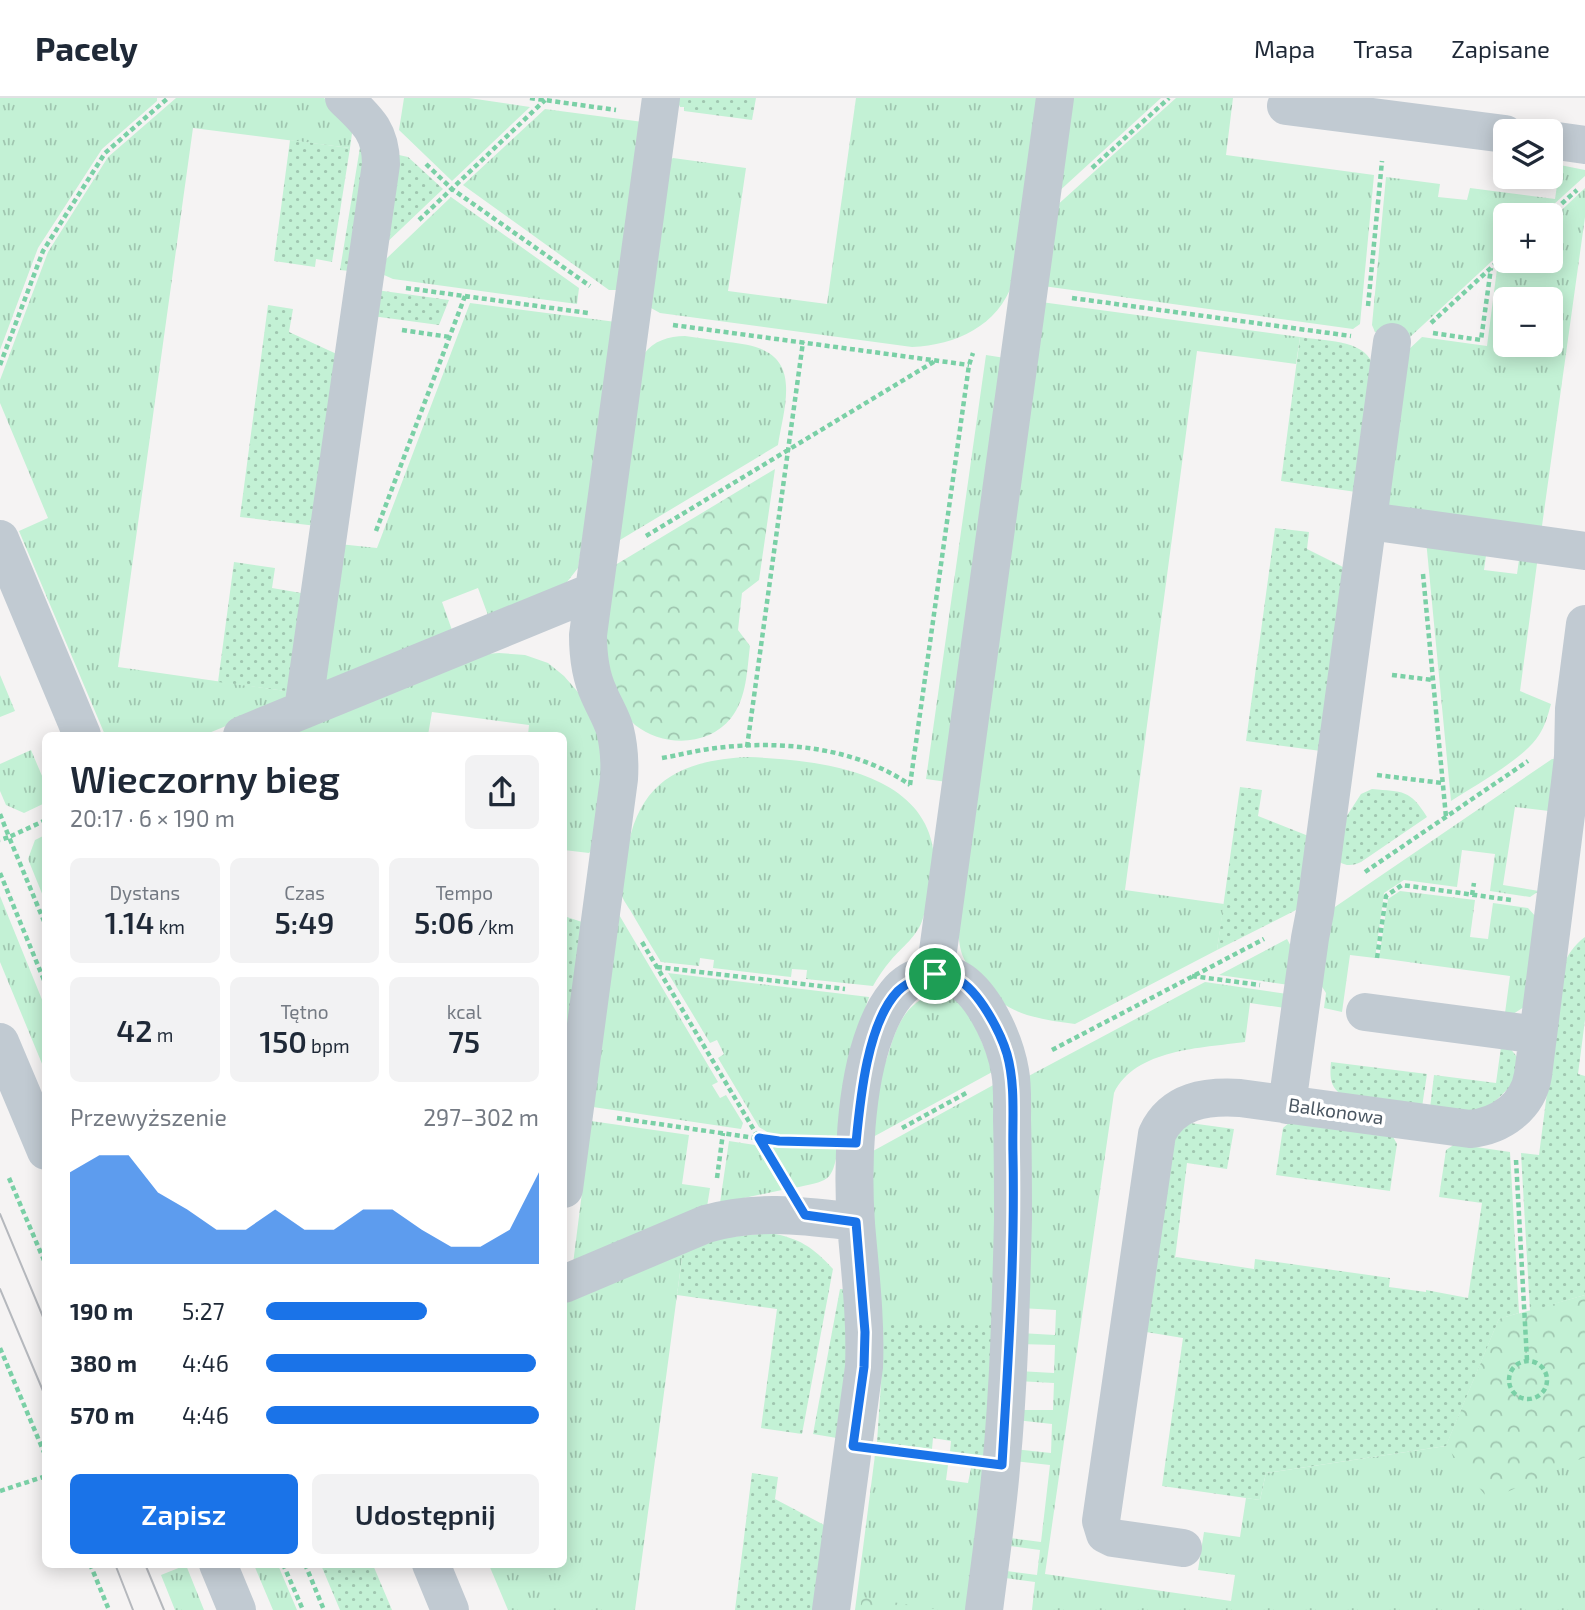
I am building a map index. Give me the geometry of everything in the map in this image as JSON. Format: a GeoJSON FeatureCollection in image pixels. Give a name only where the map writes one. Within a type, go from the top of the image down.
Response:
{"type":"FeatureCollection","features":[{"type":"Feature","properties":{"kind":"street"},"geometry":{"type":"LineString","coordinates":[[303,710],[381,164],[380,145],[375,132],[344,98]]}},
{"type":"Feature","properties":{"kind":"street"},"geometry":{"type":"LineString","coordinates":[[935,974],[1055,98]]}},
{"type":"Feature","properties":{"kind":"street"},"geometry":{"type":"LineString","coordinates":[[1286,106],[1493,132]]}},
{"type":"Feature","properties":{"kind":"street"},"geometry":{"type":"LineString","coordinates":[[567,1166],[620,766],[614,728],[594,681],[588,635],[660,107]]}},
{"type":"Feature","properties":{"kind":"street"},"geometry":{"type":"LineString","coordinates":[[1563,142],[1585,145]]}},
{"type":"Feature","properties":{"kind":"street"},"geometry":{"type":"LineString","coordinates":[[1287,1105],[1368,520],[1379,340]]}},
{"type":"Feature","properties":{"kind":"street"},"geometry":{"type":"LineString","coordinates":[[1368,520],[1585,551]]}},
{"type":"Feature","properties":{"kind":"street"},"geometry":{"type":"LineString","coordinates":[[0,539],[81,732]]}},
{"type":"Feature","properties":{"kind":"street"},"geometry":{"type":"LineString","coordinates":[[249,732],[596,578]]}},
{"type":"Feature","properties":{"kind":"street","name":"Balkonowa"},"geometry":{"type":"LineString","coordinates":[[1183,1548],[1113,1538],[1105,1534],[1101,1521],[1157,1134],[1168,1117],[1179,1108],[1200,1100],[1228,1098],[1470,1129],[1492,1125],[1505,1118],[1521,1102],[1532,1082],[1538,1035],[1564,908],[1574,709],[1585,624]]}},
{"type":"Feature","properties":{"kind":"street"},"geometry":{"type":"LineString","coordinates":[[831,1610],[864,1367],[865,1332],[856,1222],[856,1149],[860,1101],[870,1049],[882,1016],[895,995],[908,983],[926,974],[935,974],[956,978],[974,994],[995,1027],[1010,1069],[1012,1270],[1002,1465],[984,1610]]}},
{"type":"Feature","properties":{"kind":"street"},"geometry":{"type":"LineString","coordinates":[[1365,1012],[1538,1035]]}},
{"type":"Feature","properties":{"kind":"street"},"geometry":{"type":"LineString","coordinates":[[0,1042],[42,1142]]}},
{"type":"Feature","properties":{"kind":"street"},"geometry":{"type":"LineString","coordinates":[[567,1283],[711,1223],[754,1215],[805,1215],[856,1222]]}},
{"type":"Feature","properties":{"kind":"street"},"geometry":{"type":"LineString","coordinates":[[220,1568],[237,1610]]}},
{"type":"Feature","properties":{"kind":"street"},"geometry":{"type":"LineString","coordinates":[[433,1568],[450,1610]]}},
{"type":"Feature","properties":{"kind":"path"},"geometry":{"type":"LineString","coordinates":[[530,98],[660,107]]}},
{"type":"Feature","properties":{"kind":"path"},"geometry":{"type":"LineString","coordinates":[[1089,171],[1169,98]]}},
{"type":"Feature","properties":{"kind":"path"},"geometry":{"type":"LineString","coordinates":[[0,365],[43,251],[105,153],[164,100]]}},
{"type":"Feature","properties":{"kind":"path"},"geometry":{"type":"LineString","coordinates":[[414,225],[545,100]]}},
{"type":"Feature","properties":{"kind":"path"},"geometry":{"type":"LineString","coordinates":[[1028,292],[1379,340],[1386,118]]}},
{"type":"Feature","properties":{"kind":"path"},"geometry":{"type":"LineString","coordinates":[[422,161],[452,188],[631,315]]}},
{"type":"Feature","properties":{"kind":"path"},"geometry":{"type":"LineString","coordinates":[[1562,203],[1585,182]]}},
{"type":"Feature","properties":{"kind":"path"},"geometry":{"type":"LineString","coordinates":[[1491,268],[1481,340],[1422,332],[1432,323],[1491,268]]}},
{"type":"Feature","properties":{"kind":"path"},"geometry":{"type":"LineString","coordinates":[[328,535],[372,540],[466,296]]}},
{"type":"Feature","properties":{"kind":"path"},"geometry":{"type":"LineString","coordinates":[[747,747],[803,342]]}},
{"type":"Feature","properties":{"kind":"path"},"geometry":{"type":"LineString","coordinates":[[596,578],[788,450],[936,360]]}},
{"type":"Feature","properties":{"kind":"path"},"geometry":{"type":"LineString","coordinates":[[1418,528],[1446,817]]}},
{"type":"Feature","properties":{"kind":"path"},"geometry":{"type":"LineString","coordinates":[[620,766],[715,748],[800,748],[841,755],[880,767],[896,775],[916,791]]}},
{"type":"Feature","properties":{"kind":"path"},"geometry":{"type":"LineString","coordinates":[[1334,771],[1442,783]]}},
{"type":"Feature","properties":{"kind":"path"},"geometry":{"type":"LineString","coordinates":[[0,814],[42,916]]}},
{"type":"Feature","properties":{"kind":"path"},"geometry":{"type":"LineString","coordinates":[[0,841],[42,822]]}},
{"type":"Feature","properties":{"kind":"path"},"geometry":{"type":"LineString","coordinates":[[0,873],[42,975]]}},
{"type":"Feature","properties":{"kind":"path"},"geometry":{"type":"LineString","coordinates":[[606,880],[805,1215]]}},
{"type":"Feature","properties":{"kind":"path"},"geometry":{"type":"LineString","coordinates":[[1472,895],[1474,883]]}},
{"type":"Feature","properties":{"kind":"path"},"geometry":{"type":"LineString","coordinates":[[1377,958],[1386,896],[1402,885],[1564,908]]}},
{"type":"Feature","properties":{"kind":"path"},"geometry":{"type":"LineString","coordinates":[[657,967],[895,995]]}},
{"type":"Feature","properties":{"kind":"path"},"geometry":{"type":"LineString","coordinates":[[1192,976],[1301,998]]}},
{"type":"Feature","properties":{"kind":"path"},"geometry":{"type":"LineString","coordinates":[[574,1112],[856,1149],[1010,1069]]}},
{"type":"Feature","properties":{"kind":"path"},"geometry":{"type":"LineString","coordinates":[[1513,1110],[1527,1360]]}},
{"type":"Feature","properties":{"kind":"path"},"geometry":{"type":"LineString","coordinates":[[5,1168],[42,1256]]}},
{"type":"Feature","properties":{"kind":"path"},"geometry":{"type":"LineString","coordinates":[[0,1348],[42,1448]]}},
{"type":"Feature","properties":{"kind":"path"},"geometry":{"type":"LineString","coordinates":[[1527,1360],[1542,1367],[1547,1378],[1544,1390],[1528,1399],[1516,1395],[1509,1383],[1514,1367],[1527,1360]]}},
{"type":"Feature","properties":{"kind":"path"},"geometry":{"type":"LineString","coordinates":[[853,1446],[1002,1465]]}},
{"type":"Feature","properties":{"kind":"path"},"geometry":{"type":"LineString","coordinates":[[0,1491],[42,1477]]}},
{"type":"Feature","properties":{"kind":"path"},"geometry":{"type":"LineString","coordinates":[[92,1568],[109,1610]]}},
{"type":"Feature","properties":{"kind":"path"},"geometry":{"type":"LineString","coordinates":[[286,1568],[303,1610]]}},
{"type":"Feature","properties":{"kind":"path"},"geometry":{"type":"LineString","coordinates":[[306,1568],[324,1610]]}},
{"type":"Feature","properties":{"kind":"green space"},"geometry":{"type":"Polygon","coordinates":[[[0,98],[157,98],[157,101],[102,149],[38,248],[0,350],[0,98]]]}},
{"type":"Feature","properties":{"kind":"green space"},"geometry":{"type":"Polygon","coordinates":[[[176,98],[324,98],[353,126],[350,148],[193,128],[118,667],[293,692],[292,699],[211,732],[104,732],[19,531],[48,518],[0,403],[0,380],[48,252],[108,157],[176,98]]]}},
{"type":"Feature","properties":{"kind":"green space"},"geometry":{"type":"Polygon","coordinates":[[[404,98],[469,98],[530,107],[452,181],[399,130],[404,98]]]}},
{"type":"Feature","properties":{"kind":"green space"},"geometry":{"type":"Polygon","coordinates":[[[676,98],[756,98],[752,120],[684,111],[676,98]]]}},
{"type":"Feature","properties":{"kind":"green space"},"geometry":{"type":"Polygon","coordinates":[[[856,98],[1040,98],[1013,282],[997,310],[986,321],[959,337],[912,347],[660,313],[651,308],[667,162],[673,158],[746,168],[728,291],[827,304],[856,98]]]}},
{"type":"Feature","properties":{"kind":"green space"},"geometry":{"type":"Polygon","coordinates":[[[1069,98],[1161,98],[1056,194],[1069,98]]]}},
{"type":"Feature","properties":{"kind":"green space"},"geometry":{"type":"Polygon","coordinates":[[[1176,98],[1233,98],[1226,155],[1374,175],[1360,324],[1353,329],[1043,286],[1054,208],[1176,98]]]}},
{"type":"Feature","properties":{"kind":"green space"},"geometry":{"type":"Polygon","coordinates":[[[545,109],[643,122],[617,290],[609,290],[463,185],[545,109]]]}},
{"type":"Feature","properties":{"kind":"green space"},"geometry":{"type":"Polygon","coordinates":[[[362,135],[371,145],[350,271],[340,270],[362,135]]]}},
{"type":"Feature","properties":{"kind":"green space"},"geometry":{"type":"Polygon","coordinates":[[[290,140],[350,148],[332,262],[316,259],[315,267],[274,261],[290,140]]]}},
{"type":"Feature","properties":{"kind":"green space"},"geometry":{"type":"Polygon","coordinates":[[[399,155],[408,157],[443,189],[382,247],[399,155]]]}},
{"type":"Feature","properties":{"kind":"green space"},"geometry":{"type":"Polygon","coordinates":[[[1563,166],[1585,170],[1585,176],[1555,203],[1493,203],[1493,260],[1410,337],[1375,332],[1372,325],[1386,177],[1440,184],[1438,197],[1467,200],[1470,188],[1555,199],[1556,189],[1563,189],[1563,166]]]}},
{"type":"Feature","properties":{"kind":"green space"},"geometry":{"type":"Polygon","coordinates":[[[1585,188],[1585,217],[1541,533],[1384,511],[1406,352],[1422,337],[1487,346],[1493,300],[1493,357],[1563,357],[1563,287],[1495,287],[1496,273],[1563,273],[1563,209],[1585,188]]]}},
{"type":"Feature","properties":{"kind":"green space"},"geometry":{"type":"Polygon","coordinates":[[[451,197],[579,288],[577,304],[393,279],[384,275],[386,259],[451,197]]]}},
{"type":"Feature","properties":{"kind":"green space"},"geometry":{"type":"Polygon","coordinates":[[[376,290],[449,300],[439,325],[372,316],[376,290]]]}},
{"type":"Feature","properties":{"kind":"green space"},"geometry":{"type":"Polygon","coordinates":[[[1041,302],[1300,337],[1296,364],[1197,351],[1125,890],[1224,904],[1217,950],[1075,1024],[1027,1015],[998,1000],[967,963],[961,952],[958,928],[1041,302]]]}},
{"type":"Feature","properties":{"kind":"green space"},"geometry":{"type":"Polygon","coordinates":[[[470,303],[616,322],[578,568],[567,582],[489,618],[478,588],[442,602],[453,633],[319,688],[339,544],[377,548],[470,303]]]}},
{"type":"Feature","properties":{"kind":"green space"},"geometry":{"type":"Polygon","coordinates":[[[268,305],[293,309],[289,332],[341,356],[317,526],[240,517],[268,305]]]}},
{"type":"Feature","properties":{"kind":"green space"},"geometry":{"type":"Polygon","coordinates":[[[685,336],[749,345],[775,357],[784,374],[786,386],[778,445],[615,543],[644,354],[662,340],[685,336]]]}},
{"type":"Feature","properties":{"kind":"green space"},"geometry":{"type":"Polygon","coordinates":[[[1300,337],[1351,345],[1367,355],[1372,363],[1356,492],[1281,481],[1300,337]]]}},
{"type":"Feature","properties":{"kind":"green space"},"geometry":{"type":"Polygon","coordinates":[[[986,355],[1005,358],[947,782],[926,779],[986,355]]]}},
{"type":"Feature","properties":{"kind":"green space"},"geometry":{"type":"Polygon","coordinates":[[[775,469],[759,580],[742,593],[738,630],[750,646],[740,702],[731,718],[721,728],[698,739],[672,740],[646,732],[635,725],[625,713],[604,658],[612,567],[775,469]]]}},
{"type":"Feature","properties":{"kind":"green space"},"geometry":{"type":"Polygon","coordinates":[[[1275,528],[1309,532],[1307,549],[1347,569],[1321,751],[1246,741],[1275,528]]]}},
{"type":"Feature","properties":{"kind":"green space"},"geometry":{"type":"Polygon","coordinates":[[[1426,540],[1487,548],[1484,570],[1517,574],[1520,553],[1538,556],[1520,691],[1551,704],[1546,720],[1539,735],[1523,753],[1451,801],[1426,540]]]}},
{"type":"Feature","properties":{"kind":"green space"},"geometry":{"type":"Polygon","coordinates":[[[234,562],[275,568],[272,588],[307,594],[293,692],[218,682],[234,562]]]}},
{"type":"Feature","properties":{"kind":"green space"},"geometry":{"type":"Polygon","coordinates":[[[486,654],[525,655],[548,663],[564,676],[583,698],[596,721],[603,769],[589,853],[567,850],[567,732],[528,732],[529,725],[432,712],[429,732],[288,732],[486,654]]]}},
{"type":"Feature","properties":{"kind":"green space"},"geometry":{"type":"Polygon","coordinates":[[[0,675],[15,711],[0,717],[0,675]]]}},
{"type":"Feature","properties":{"kind":"green space"},"geometry":{"type":"Polygon","coordinates":[[[31,750],[42,776],[42,804],[24,813],[6,805],[0,791],[0,764],[31,750]]]}},
{"type":"Feature","properties":{"kind":"green space"},"geometry":{"type":"Polygon","coordinates":[[[749,757],[805,762],[863,775],[889,787],[911,804],[926,827],[934,860],[921,924],[914,936],[888,963],[873,986],[806,979],[807,970],[792,969],[791,977],[713,968],[714,960],[700,958],[699,966],[661,962],[624,901],[622,882],[633,828],[641,808],[653,792],[667,779],[683,770],[703,763],[749,757]]]}},
{"type":"Feature","properties":{"kind":"green space"},"geometry":{"type":"Polygon","coordinates":[[[1552,759],[1556,759],[1549,811],[1515,807],[1503,885],[1539,891],[1530,897],[1490,891],[1495,854],[1462,850],[1457,887],[1404,880],[1384,893],[1375,958],[1350,955],[1342,1012],[1324,1008],[1326,993],[1319,982],[1329,911],[1552,759]]]}},
{"type":"Feature","properties":{"kind":"green space"},"geometry":{"type":"Polygon","coordinates":[[[1240,787],[1262,790],[1258,816],[1311,837],[1302,907],[1217,950],[1240,787]]]}},
{"type":"Feature","properties":{"kind":"green space"},"geometry":{"type":"Polygon","coordinates":[[[1372,789],[1405,794],[1416,801],[1427,817],[1361,862],[1343,864],[1340,862],[1341,825],[1361,794],[1372,789]]]}},
{"type":"Feature","properties":{"kind":"green space"},"geometry":{"type":"Polygon","coordinates":[[[42,836],[42,894],[28,859],[35,840],[42,836]]]}},
{"type":"Feature","properties":{"kind":"green space"},"geometry":{"type":"Polygon","coordinates":[[[1400,891],[1475,900],[1470,937],[1488,939],[1493,903],[1528,908],[1536,917],[1524,1007],[1513,1014],[1505,1013],[1510,976],[1379,958],[1388,899],[1400,891]]]}},
{"type":"Feature","properties":{"kind":"green space"},"geometry":{"type":"Polygon","coordinates":[[[0,896],[42,1000],[42,1064],[0,962],[0,896]]]}},
{"type":"Feature","properties":{"kind":"green space"},"geometry":{"type":"Polygon","coordinates":[[[618,913],[718,1082],[712,1085],[720,1098],[726,1095],[743,1123],[741,1129],[593,1107],[618,913]]]}},
{"type":"Feature","properties":{"kind":"green space"},"geometry":{"type":"Polygon","coordinates":[[[567,917],[582,922],[567,1039],[567,917]]]}},
{"type":"Feature","properties":{"kind":"green space"},"geometry":{"type":"Polygon","coordinates":[[[1585,937],[1585,1020],[1578,1074],[1585,1076],[1585,1295],[1530,1311],[1521,1153],[1539,1155],[1563,968],[1571,951],[1585,937]]]}},
{"type":"Feature","properties":{"kind":"green space"},"geometry":{"type":"Polygon","coordinates":[[[1287,939],[1293,950],[1289,985],[1219,975],[1287,939]]]}},
{"type":"Feature","properties":{"kind":"green space"},"geometry":{"type":"Polygon","coordinates":[[[668,973],[869,997],[862,1019],[840,1137],[772,1135],[759,1127],[718,1058],[724,1054],[717,1040],[710,1043],[668,973]]]}},
{"type":"Feature","properties":{"kind":"green space"},"geometry":{"type":"Polygon","coordinates":[[[1205,982],[1287,994],[1285,1008],[1250,1003],[1245,1042],[1190,1049],[1153,1059],[1124,1078],[1114,1093],[1045,1574],[1231,1601],[1235,1575],[1198,1570],[1204,1532],[1240,1537],[1246,1498],[1260,1500],[1266,1473],[1446,1446],[1499,1319],[1519,1313],[1521,1357],[1585,1429],[1585,1610],[1032,1610],[1035,1582],[998,1577],[999,1570],[1037,1575],[1040,1550],[1002,1545],[1003,1537],[1041,1542],[1050,1465],[1013,1461],[1014,1449],[1051,1453],[1052,1424],[1015,1420],[1016,1410],[1053,1410],[1054,1383],[1017,1381],[1018,1371],[1054,1373],[1055,1345],[1019,1344],[1020,1333],[1055,1335],[1056,1310],[1020,1308],[1023,1079],[1205,982]]]}},
{"type":"Feature","properties":{"kind":"green space"},"geometry":{"type":"Polygon","coordinates":[[[937,993],[950,995],[967,1007],[994,1071],[873,1137],[876,1089],[898,1027],[917,1003],[937,993]]]}},
{"type":"Feature","properties":{"kind":"green space"},"geometry":{"type":"Polygon","coordinates":[[[1501,1047],[1509,1047],[1518,1058],[1514,1083],[1485,1111],[1430,1108],[1434,1075],[1496,1083],[1501,1047]]]}},
{"type":"Feature","properties":{"kind":"green space"},"geometry":{"type":"Polygon","coordinates":[[[1331,1062],[1427,1074],[1422,1107],[1341,1094],[1332,1084],[1331,1062]]]}},
{"type":"Feature","properties":{"kind":"green space"},"geometry":{"type":"Polygon","coordinates":[[[997,1083],[999,1322],[879,1322],[872,1223],[873,1151],[997,1083]]]}},
{"type":"Feature","properties":{"kind":"green space"},"geometry":{"type":"Polygon","coordinates":[[[591,1121],[689,1135],[682,1184],[710,1188],[707,1207],[573,1264],[591,1121]]]}},
{"type":"Feature","properties":{"kind":"green space"},"geometry":{"type":"Polygon","coordinates":[[[1290,1122],[1392,1135],[1397,1144],[1390,1191],[1276,1175],[1283,1128],[1290,1122]]]}},
{"type":"Feature","properties":{"kind":"green space"},"geometry":{"type":"Polygon","coordinates":[[[1190,1123],[1234,1129],[1227,1169],[1187,1163],[1175,1258],[1254,1269],[1255,1259],[1390,1278],[1389,1287],[1426,1290],[1468,1298],[1482,1203],[1439,1197],[1446,1150],[1455,1144],[1510,1152],[1519,1313],[1499,1319],[1446,1446],[1266,1473],[1260,1500],[1162,1486],[1183,1338],[1146,1332],[1175,1135],[1190,1123]]]}},
{"type":"Feature","properties":{"kind":"green space"},"geometry":{"type":"Polygon","coordinates":[[[729,1141],[755,1145],[782,1190],[720,1203],[729,1141]]]}},
{"type":"Feature","properties":{"kind":"green space"},"geometry":{"type":"Polygon","coordinates":[[[775,1146],[838,1148],[833,1168],[826,1179],[794,1188],[772,1149],[775,1146]]]}},
{"type":"Feature","properties":{"kind":"green space"},"geometry":{"type":"Polygon","coordinates":[[[770,1233],[805,1245],[833,1269],[802,1434],[761,1428],[777,1309],[677,1295],[683,1250],[710,1239],[770,1233]]]}},
{"type":"Feature","properties":{"kind":"green space"},"geometry":{"type":"Polygon","coordinates":[[[683,1250],[635,1610],[508,1610],[490,1568],[567,1568],[567,1299],[683,1250]]]}},
{"type":"Feature","properties":{"kind":"green space"},"geometry":{"type":"Polygon","coordinates":[[[840,1289],[845,1289],[852,1309],[837,1438],[813,1434],[840,1289]]]}},
{"type":"Feature","properties":{"kind":"green space"},"geometry":{"type":"Polygon","coordinates":[[[1585,1295],[1585,1457],[1489,1500],[1446,1446],[1499,1319],[1585,1295]]]}},
{"type":"Feature","properties":{"kind":"green space"},"geometry":{"type":"Polygon","coordinates":[[[879,1322],[999,1322],[992,1457],[950,1452],[951,1441],[933,1438],[932,1449],[877,1442],[882,1369],[879,1322]]]}},
{"type":"Feature","properties":{"kind":"green space"},"geometry":{"type":"Polygon","coordinates":[[[875,1455],[948,1465],[946,1480],[968,1483],[971,1468],[991,1470],[974,1610],[855,1610],[875,1455]]]}},
{"type":"Feature","properties":{"kind":"green space"},"geometry":{"type":"Polygon","coordinates":[[[752,1473],[778,1477],[775,1499],[828,1527],[817,1610],[735,1610],[752,1473]]]}},
{"type":"Feature","properties":{"kind":"green space"},"geometry":{"type":"Polygon","coordinates":[[[178,1568],[187,1568],[204,1610],[175,1610],[161,1575],[178,1568]]]}},
{"type":"Feature","properties":{"kind":"green space"},"geometry":{"type":"Polygon","coordinates":[[[255,1568],[279,1568],[297,1610],[273,1610],[255,1568]]]}},
{"type":"Feature","properties":{"kind":"green space"},"geometry":{"type":"Polygon","coordinates":[[[322,1568],[374,1568],[392,1610],[340,1610],[322,1568]]]}},
{"type":"Feature","properties":{"kind":"green space"},"geometry":{"type":"Polygon","coordinates":[[[862,1597],[941,1610],[860,1610],[862,1597]]]}},
{"type":"Feature","properties":{"kind":"tram line"},"geometry":{"type":"LineString","coordinates":[[0,1214],[42,1314]]}},
{"type":"Feature","properties":{"kind":"tram line"},"geometry":{"type":"LineString","coordinates":[[0,1289],[42,1389]]}},
{"type":"Feature","properties":{"kind":"tram line"},"geometry":{"type":"LineString","coordinates":[[117,1568],[133,1610]]}},
{"type":"Feature","properties":{"kind":"tram line"},"geometry":{"type":"LineString","coordinates":[[147,1568],[164,1610]]}},
{"type":"Feature","properties":{"kind":"route"},"geometry":{"type":"LineString","coordinates":[[926,974],[935,974],[956,978],[966,985],[981,1004],[1001,1040],[1010,1071],[1012,1270],[1002,1465],[853,1446],[864,1367],[865,1332],[856,1222],[805,1215],[759,1138],[856,1143],[860,1101],[870,1049],[882,1016],[898,991],[908,983],[926,974]]}}]}
